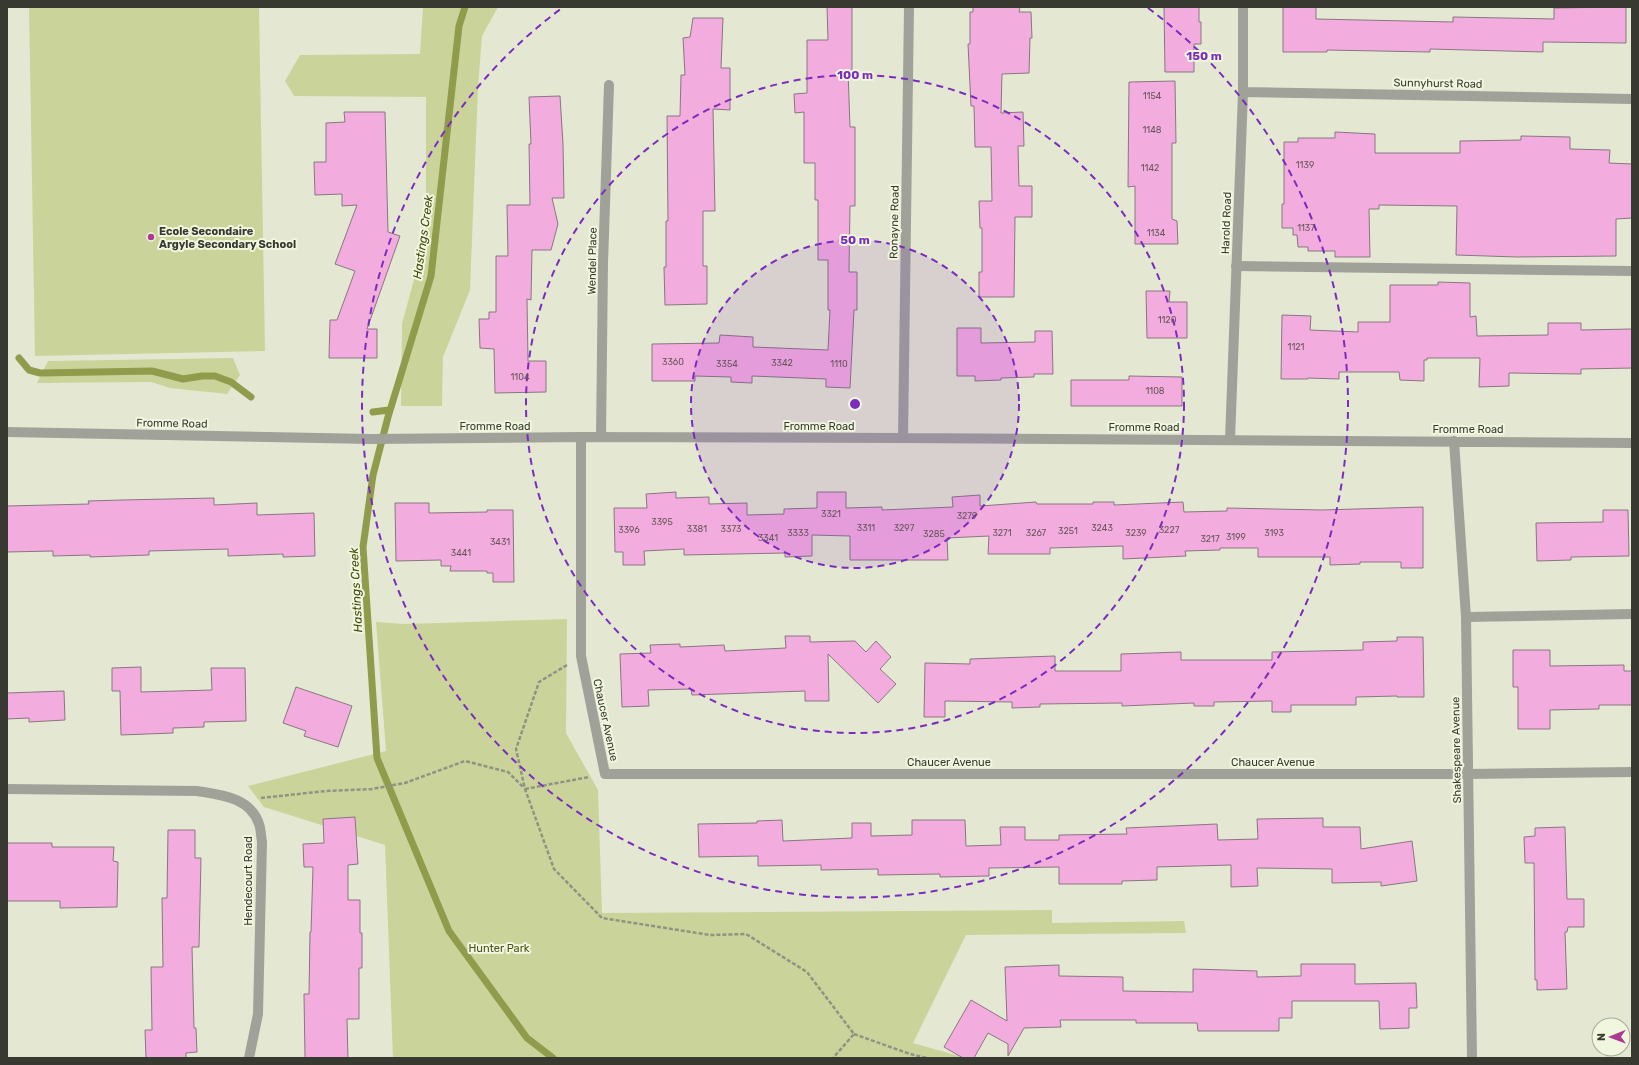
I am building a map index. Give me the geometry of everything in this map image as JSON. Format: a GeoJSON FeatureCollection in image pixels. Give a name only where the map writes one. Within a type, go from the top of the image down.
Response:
{"type":"FeatureCollection","features":[{"type":"Feature","properties":{"kind":"street","name":"Ronayne Road"},"geometry":{"type":"LineString","coordinates":[[903,438],[909,7]]}},
{"type":"Feature","properties":{"kind":"street","name":"Harold Road"},"geometry":{"type":"LineString","coordinates":[[1230,440],[1243,92],[1243,7]]}},
{"type":"Feature","properties":{"kind":"street","name":"Wendel Place"},"geometry":{"type":"LineString","coordinates":[[601,437],[603,272],[609,85]]}},
{"type":"Feature","properties":{"kind":"street","name":"Sunnyhurst Road"},"geometry":{"type":"LineString","coordinates":[[1243,92],[1632,99]]}},
{"type":"Feature","properties":{"kind":"street"},"geometry":{"type":"LineString","coordinates":[[1236,266],[1632,271]]}},
{"type":"Feature","properties":{"kind":"street","name":"Fromme Road"},"geometry":{"type":"LineString","coordinates":[[7,432],[371,439],[601,437],[1632,443]]}},
{"type":"Feature","properties":{"kind":"street","name":"Chaucer Avenue"},"geometry":{"type":"LineString","coordinates":[[581,437],[581,656],[605,774],[1469,774],[1632,772]]}},
{"type":"Feature","properties":{"kind":"street","name":"Shakespeare Avenue"},"geometry":{"type":"LineString","coordinates":[[1454,441],[1466,617],[1472,1058]]}},
{"type":"Feature","properties":{"kind":"street"},"geometry":{"type":"LineString","coordinates":[[1466,617],[1632,614]]}},
{"type":"Feature","properties":{"kind":"street","name":"Hendecourt Road"},"geometry":{"type":"LineString","coordinates":[[7,789],[197,791],[227,795],[249,806],[259,824],[262,842],[258,1014],[250,1058]]}},
{"type":"Feature","properties":{"kind":"path"},"geometry":{"type":"LineString","coordinates":[[581,656],[539,682],[516,749],[524,788],[554,869],[602,918],[710,935],[746,934],[807,972],[854,1034],[910,1054],[927,1058]]}},
{"type":"Feature","properties":{"kind":"path"},"geometry":{"type":"LineString","coordinates":[[238,801],[326,791],[372,789],[405,784],[466,761],[508,772],[524,788]]}},
{"type":"Feature","properties":{"kind":"path"},"geometry":{"type":"LineString","coordinates":[[524,788],[605,774]]}},
{"type":"Feature","properties":{"kind":"path"},"geometry":{"type":"LineString","coordinates":[[833,1058],[854,1034]]}},
{"type":"Feature","properties":{"kind":"green space","name":"Ecole Secondaire Argyle Secondary School"},"geometry":{"type":"Polygon","coordinates":[[[29,7],[259,7],[265,351],[35,356],[29,7]]]}},
{"type":"Feature","properties":{"kind":"green space"},"geometry":{"type":"Polygon","coordinates":[[[423,7],[498,7],[482,36],[478,87],[470,290],[443,357],[442,406],[401,406],[402,324],[426,235],[426,97],[294,96],[285,81],[300,55],[420,54],[423,7]]]}},
{"type":"Feature","properties":{"kind":"green space"},"geometry":{"type":"Polygon","coordinates":[[[233,358],[240,375],[227,394],[170,388],[151,382],[37,383],[48,361],[233,358]]]}},
{"type":"Feature","properties":{"kind":"green space","name":"Hunter Park"},"geometry":{"type":"Polygon","coordinates":[[[567,619],[566,733],[598,790],[602,913],[1052,910],[1052,923],[1184,921],[1186,933],[966,935],[913,1043],[966,1058],[393,1058],[385,845],[264,807],[248,786],[386,751],[376,622],[404,624],[567,619]]]}},
{"type":"Feature","properties":{"kind":"building"},"geometry":{"type":"Polygon","coordinates":[[[827,7],[852,7],[852,71],[848,71],[850,127],[855,127],[855,206],[850,206],[849,272],[857,272],[857,310],[854,310],[850,388],[826,387],[826,379],[752,376],[752,383],[731,382],[731,377],[695,376],[695,381],[652,381],[652,344],[719,343],[720,335],[753,337],[753,347],[828,350],[830,310],[828,310],[828,260],[818,260],[818,200],[815,200],[815,163],[804,163],[804,112],[795,113],[794,94],[807,93],[807,40],[828,40],[827,7]]]}},
{"type":"Feature","properties":{"kind":"building"},"geometry":{"type":"Polygon","coordinates":[[[973,7],[1020,7],[1019,12],[1031,12],[1032,38],[1030,38],[1029,73],[1002,74],[1001,113],[1023,112],[1024,146],[1018,146],[1019,186],[1032,186],[1032,217],[1015,217],[1014,297],[979,297],[979,272],[982,272],[982,228],[980,228],[979,201],[992,201],[991,147],[975,147],[974,106],[971,106],[968,44],[970,44],[970,12],[973,12],[973,7]]]}},
{"type":"Feature","properties":{"kind":"building"},"geometry":{"type":"Polygon","coordinates":[[[1164,7],[1199,7],[1201,44],[1194,44],[1194,72],[1165,72],[1164,7]]]}},
{"type":"Feature","properties":{"kind":"building"},"geometry":{"type":"Polygon","coordinates":[[[1283,7],[1316,7],[1316,19],[1453,22],[1453,17],[1554,19],[1554,8],[1626,7],[1626,43],[1543,42],[1543,52],[1430,49],[1430,52],[1327,50],[1327,52],[1283,52],[1283,7]]]}},
{"type":"Feature","properties":{"kind":"building"},"geometry":{"type":"Polygon","coordinates":[[[693,18],[723,18],[721,68],[730,68],[730,110],[713,109],[715,211],[703,211],[703,266],[707,266],[707,304],[665,305],[664,267],[666,267],[666,221],[668,221],[667,116],[680,116],[681,75],[685,75],[683,38],[690,37],[693,18]]]}},
{"type":"Feature","properties":{"kind":"building"},"geometry":{"type":"Polygon","coordinates":[[[1175,81],[1176,143],[1172,143],[1172,219],[1177,221],[1178,244],[1135,244],[1135,186],[1128,187],[1129,82],[1175,81]]]}},
{"type":"Feature","properties":{"kind":"building"},"geometry":{"type":"Polygon","coordinates":[[[560,96],[564,198],[552,198],[558,224],[551,250],[532,250],[531,300],[527,299],[528,361],[546,361],[546,392],[495,393],[494,349],[480,348],[479,319],[489,319],[489,312],[496,312],[496,256],[508,256],[507,205],[530,205],[529,144],[531,144],[529,97],[560,96]]]}},
{"type":"Feature","properties":{"kind":"building"},"geometry":{"type":"Polygon","coordinates":[[[344,112],[385,112],[388,232],[400,236],[367,329],[377,329],[377,358],[329,358],[330,320],[337,320],[355,271],[335,264],[357,205],[342,206],[342,194],[315,195],[314,162],[326,162],[326,123],[345,122],[344,112]]]}},
{"type":"Feature","properties":{"kind":"building"},"geometry":{"type":"Polygon","coordinates":[[[1335,132],[1375,134],[1375,153],[1460,153],[1460,141],[1521,140],[1521,136],[1570,137],[1570,149],[1610,150],[1609,163],[1632,164],[1632,218],[1616,219],[1616,256],[1517,257],[1456,255],[1457,206],[1379,205],[1379,209],[1369,209],[1370,257],[1335,257],[1335,251],[1308,251],[1308,247],[1298,247],[1297,235],[1293,235],[1293,228],[1282,228],[1282,204],[1284,204],[1284,142],[1298,142],[1298,138],[1335,138],[1335,132]]]}},
{"type":"Feature","properties":{"kind":"building"},"geometry":{"type":"Polygon","coordinates":[[[1438,282],[1470,283],[1470,317],[1476,316],[1477,336],[1548,335],[1548,323],[1581,323],[1581,330],[1632,329],[1632,368],[1581,369],[1581,374],[1509,373],[1509,386],[1479,387],[1480,358],[1427,358],[1427,360],[1424,360],[1424,381],[1400,380],[1399,372],[1339,372],[1339,379],[1281,379],[1282,315],[1311,316],[1310,330],[1358,332],[1358,322],[1390,322],[1390,285],[1438,285],[1438,282]]]}},
{"type":"Feature","properties":{"kind":"building"},"geometry":{"type":"Polygon","coordinates":[[[1146,291],[1170,291],[1169,302],[1187,302],[1187,338],[1147,338],[1146,291]]]}},
{"type":"Feature","properties":{"kind":"building"},"geometry":{"type":"Polygon","coordinates":[[[957,328],[981,328],[981,343],[1035,342],[1035,331],[1052,331],[1053,374],[1034,374],[1034,377],[1001,378],[1001,380],[975,381],[975,376],[957,376],[957,328]]]}},
{"type":"Feature","properties":{"kind":"building"},"geometry":{"type":"Polygon","coordinates":[[[1129,376],[1182,377],[1182,406],[1071,406],[1071,380],[1129,380],[1129,376]]]}},
{"type":"Feature","properties":{"kind":"building"},"geometry":{"type":"Polygon","coordinates":[[[676,492],[676,498],[709,497],[709,504],[747,503],[747,515],[784,514],[784,509],[817,508],[817,492],[846,492],[846,508],[882,507],[882,510],[953,507],[952,497],[980,495],[980,506],[1036,502],[1037,504],[1093,504],[1093,502],[1114,502],[1114,505],[1183,502],[1184,512],[1227,511],[1227,508],[1322,510],[1423,507],[1423,568],[1401,568],[1401,562],[1360,562],[1360,564],[1330,565],[1330,557],[1258,557],[1258,548],[1220,548],[1220,550],[1185,551],[1186,556],[1123,559],[1123,546],[1050,548],[1050,554],[988,554],[989,536],[947,538],[948,560],[850,560],[850,536],[812,535],[812,556],[785,557],[785,553],[684,555],[684,549],[644,551],[645,565],[623,565],[623,552],[615,552],[614,508],[647,508],[646,494],[676,492]]]}},
{"type":"Feature","properties":{"kind":"building"},"geometry":{"type":"Polygon","coordinates":[[[214,498],[214,505],[257,503],[257,515],[314,513],[315,556],[283,557],[283,554],[228,556],[228,549],[149,551],[149,555],[90,557],[90,555],[53,556],[53,551],[7,552],[7,506],[89,504],[88,501],[214,498]]]}},
{"type":"Feature","properties":{"kind":"building"},"geometry":{"type":"Polygon","coordinates":[[[395,503],[429,503],[429,513],[513,510],[514,582],[493,582],[493,573],[487,573],[487,571],[450,571],[451,566],[441,566],[441,560],[396,561],[395,503]]]}},
{"type":"Feature","properties":{"kind":"building"},"geometry":{"type":"Polygon","coordinates":[[[1603,510],[1628,510],[1629,556],[1571,557],[1571,560],[1537,561],[1536,523],[1603,522],[1603,510]]]}},
{"type":"Feature","properties":{"kind":"building"},"geometry":{"type":"Polygon","coordinates":[[[785,636],[810,636],[810,642],[855,641],[866,652],[876,641],[891,657],[880,669],[896,684],[878,703],[828,654],[829,701],[805,701],[805,691],[692,695],[691,689],[648,690],[649,706],[622,707],[620,654],[651,653],[650,645],[680,644],[680,647],[724,645],[725,651],[786,648],[785,636]]]}},
{"type":"Feature","properties":{"kind":"building"},"geometry":{"type":"Polygon","coordinates":[[[1397,637],[1423,637],[1424,697],[1356,697],[1356,705],[1291,705],[1291,712],[1272,712],[1272,701],[1214,702],[1214,706],[1194,706],[1194,703],[1122,706],[1122,703],[1040,704],[1040,707],[1012,708],[1012,702],[945,701],[945,717],[924,717],[925,663],[970,664],[970,659],[1055,656],[1055,671],[1121,671],[1121,654],[1181,652],[1181,660],[1272,660],[1272,652],[1363,650],[1363,642],[1397,641],[1397,637]]]}},
{"type":"Feature","properties":{"kind":"building"},"geometry":{"type":"Polygon","coordinates":[[[1513,650],[1550,650],[1550,666],[1624,665],[1624,671],[1632,671],[1632,705],[1599,705],[1599,709],[1550,710],[1550,729],[1518,729],[1518,687],[1513,687],[1513,650]]]}},
{"type":"Feature","properties":{"kind":"building"},"geometry":{"type":"Polygon","coordinates":[[[141,667],[141,692],[212,690],[211,668],[245,668],[246,721],[204,722],[204,727],[173,728],[173,733],[121,735],[120,691],[112,691],[112,668],[141,667]]]}},
{"type":"Feature","properties":{"kind":"building"},"geometry":{"type":"Polygon","coordinates":[[[296,687],[352,706],[338,747],[304,736],[306,731],[283,723],[296,687]]]}},
{"type":"Feature","properties":{"kind":"building"},"geometry":{"type":"Polygon","coordinates":[[[64,691],[65,720],[29,722],[29,718],[7,719],[7,693],[64,691]]]}},
{"type":"Feature","properties":{"kind":"building"},"geometry":{"type":"Polygon","coordinates":[[[355,817],[358,864],[348,865],[348,900],[360,900],[362,968],[359,968],[359,1019],[347,1019],[348,1058],[305,1058],[304,994],[309,994],[313,867],[304,867],[303,844],[324,843],[323,819],[355,817]]]}},
{"type":"Feature","properties":{"kind":"building"},"geometry":{"type":"Polygon","coordinates":[[[1323,818],[1323,827],[1360,827],[1361,849],[1412,841],[1417,881],[1381,886],[1381,882],[1332,883],[1332,869],[1257,868],[1258,886],[1231,887],[1231,865],[1157,867],[1157,880],[1122,881],[1122,884],[1059,884],[1059,867],[989,868],[989,876],[940,877],[940,874],[878,875],[878,869],[821,870],[821,865],[758,866],[758,856],[699,857],[698,824],[757,823],[757,821],[782,820],[783,841],[852,838],[852,823],[871,823],[871,836],[912,835],[912,820],[965,820],[966,846],[1001,845],[1000,827],[1025,827],[1025,840],[1059,840],[1059,835],[1127,834],[1126,828],[1217,824],[1218,840],[1258,839],[1257,819],[1323,818]]]}},
{"type":"Feature","properties":{"kind":"building"},"geometry":{"type":"Polygon","coordinates":[[[1565,827],[1567,899],[1584,899],[1584,927],[1568,927],[1567,932],[1565,932],[1567,989],[1537,990],[1537,980],[1535,980],[1534,863],[1525,863],[1524,837],[1535,836],[1535,828],[1565,827]]]}},
{"type":"Feature","properties":{"kind":"building"},"geometry":{"type":"Polygon","coordinates":[[[168,830],[195,830],[195,858],[201,858],[199,947],[192,947],[194,1028],[196,1028],[197,1052],[186,1053],[186,1058],[146,1058],[145,1030],[152,1030],[151,967],[163,967],[162,898],[167,898],[168,830]]]}},
{"type":"Feature","properties":{"kind":"building"},"geometry":{"type":"Polygon","coordinates":[[[7,843],[52,843],[52,847],[114,847],[113,861],[118,862],[117,907],[60,908],[60,901],[7,901],[7,843]]]}},
{"type":"Feature","properties":{"kind":"building"},"geometry":{"type":"Polygon","coordinates":[[[1301,964],[1355,964],[1355,984],[1416,983],[1417,1008],[1409,1008],[1409,1028],[1380,1029],[1379,1001],[1292,1001],[1292,1018],[1279,1018],[1279,1031],[1198,1031],[1197,1023],[1136,1023],[1136,1020],[1060,1020],[1061,1027],[1024,1028],[1008,1056],[1008,1044],[988,1033],[974,1058],[963,1058],[944,1047],[971,1000],[1007,1021],[1005,967],[1059,965],[1059,976],[1123,977],[1123,991],[1193,992],[1193,969],[1257,971],[1257,977],[1301,976],[1301,964]]]}},
{"type":"Feature","properties":{"kind":"waterway","name":"Hastings Creek"},"geometry":{"type":"LineString","coordinates":[[465,7],[459,26],[431,276],[388,417],[373,475],[363,547],[377,758],[449,931],[527,1038],[553,1058]]}},
{"type":"Feature","properties":{"kind":"waterway"},"geometry":{"type":"LineString","coordinates":[[19,358],[29,370],[40,373],[152,371],[183,379],[202,376],[215,376],[231,382],[251,397]]}},
{"type":"Feature","properties":{"kind":"waterway"},"geometry":{"type":"LineString","coordinates":[[373,412],[389,410]]}},
{"type":"Feature","properties":{"kind":"place","name":"Ecole Secondaire Argyle Secondary School"},"geometry":{"type":"Point","coordinates":[151,237]}}]}
